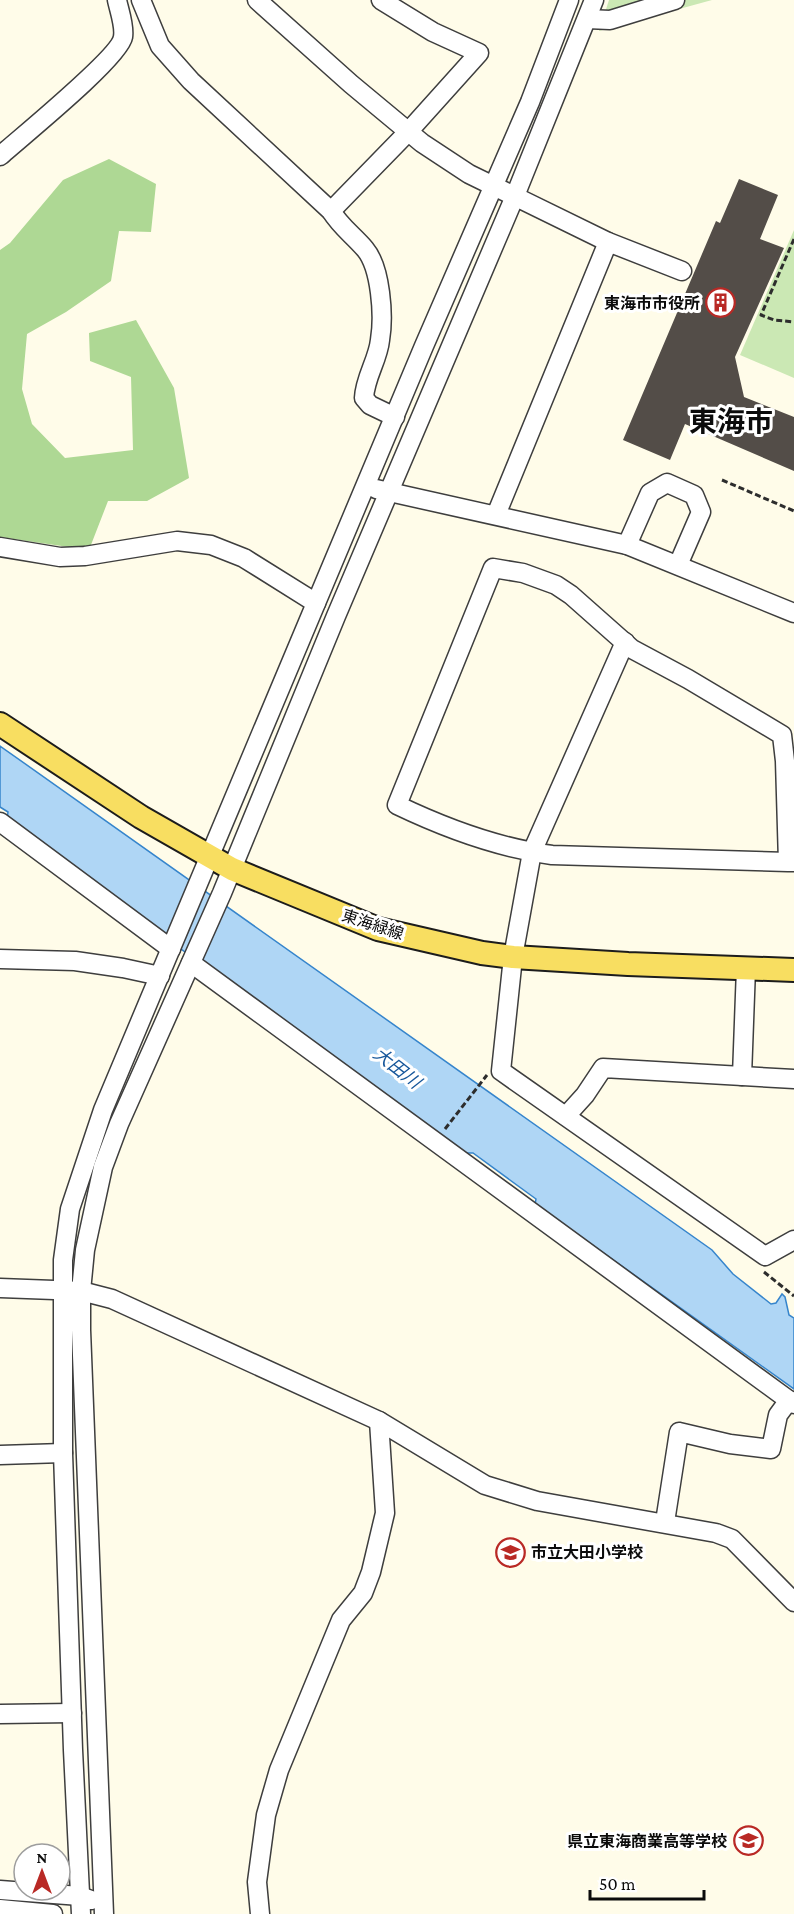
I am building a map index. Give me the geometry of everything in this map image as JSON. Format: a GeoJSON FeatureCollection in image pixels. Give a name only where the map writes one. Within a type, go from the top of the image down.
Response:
{"type":"FeatureCollection","features":[{"type":"Feature","properties":{"kind":"main road","name":"東海緑線"},"geometry":{"type":"LineString","coordinates":[[0,724],[141,817],[206,867],[232,869],[378,929],[482,953],[513,957],[794,970]]}},
{"type":"Feature","properties":{"kind":"street"},"geometry":{"type":"LineString","coordinates":[[0,156],[100,68],[117,48],[123,37],[117,0]]}},
{"type":"Feature","properties":{"kind":"street"},"geometry":{"type":"LineString","coordinates":[[141,0],[160,46],[190,81],[331,211],[341,226],[366,250],[373,261],[380,287],[381,339],[365,386],[364,398],[370,405],[394,417]]}},
{"type":"Feature","properties":{"kind":"street"},"geometry":{"type":"LineString","coordinates":[[257,0],[408,132],[469,174],[608,242],[682,271]]}},
{"type":"Feature","properties":{"kind":"street"},"geometry":{"type":"LineString","coordinates":[[331,211],[408,132],[479,53],[433,32],[381,0]]}},
{"type":"Feature","properties":{"kind":"street"},"geometry":{"type":"LineString","coordinates":[[0,1890],[81,1905],[100,1911],[72,1291],[63,1260],[70,1209],[103,1110],[394,417],[530,102],[569,0]]}},
{"type":"Feature","properties":{"kind":"street"},"geometry":{"type":"LineString","coordinates":[[81,1905],[63,1453],[72,1291],[85,1250],[103,1167],[127,1105],[222,893],[387,491],[515,196],[594,0]]}},
{"type":"Feature","properties":{"kind":"street"},"geometry":{"type":"LineString","coordinates":[[587,19],[610,20],[675,0]]}},
{"type":"Feature","properties":{"kind":"street"},"geometry":{"type":"LineString","coordinates":[[496,515],[608,242]]}},
{"type":"Feature","properties":{"kind":"street"},"geometry":{"type":"LineString","coordinates":[[627,545],[650,493],[667,483],[694,495],[701,512],[678,565]]}},
{"type":"Feature","properties":{"kind":"street"},"geometry":{"type":"LineString","coordinates":[[365,486],[627,545],[794,613]]}},
{"type":"Feature","properties":{"kind":"street"},"geometry":{"type":"LineString","coordinates":[[0,547],[60,557],[85,556],[177,541],[211,545],[244,558],[316,603]]}},
{"type":"Feature","properties":{"kind":"street"},"geometry":{"type":"LineString","coordinates":[[493,568],[523,573],[556,585],[571,595],[625,642],[632,649],[688,679],[782,735],[791,862],[552,855],[532,852],[463,832],[398,805],[448,678],[475,618],[493,568]]}},
{"type":"Feature","properties":{"kind":"street"},"geometry":{"type":"LineString","coordinates":[[625,642],[532,852],[513,957],[501,1071],[765,1256],[794,1240]]}},
{"type":"Feature","properties":{"kind":"street"},"geometry":{"type":"LineString","coordinates":[[0,822],[172,946]]}},
{"type":"Feature","properties":{"kind":"street"},"geometry":{"type":"LineString","coordinates":[[0,959],[75,961],[160,976]]}},
{"type":"Feature","properties":{"kind":"street"},"geometry":{"type":"LineString","coordinates":[[192,960],[792,1402],[778,1414],[771,1449],[679,1432],[665,1522]]}},
{"type":"Feature","properties":{"kind":"street"},"geometry":{"type":"LineString","coordinates":[[742,1076],[746,968]]}},
{"type":"Feature","properties":{"kind":"street"},"geometry":{"type":"LineString","coordinates":[[566,1116],[585,1095],[603,1068],[794,1079]]}},
{"type":"Feature","properties":{"kind":"street"},"geometry":{"type":"LineString","coordinates":[[0,1288],[72,1291],[112,1299],[379,1421],[484,1485],[537,1501],[665,1522],[716,1533],[732,1539],[794,1602]]}},
{"type":"Feature","properties":{"kind":"street"},"geometry":{"type":"LineString","coordinates":[[260,1914],[257,1882],[266,1815],[279,1770],[341,1620],[363,1593],[371,1572],[385,1513],[379,1421]]}},
{"type":"Feature","properties":{"kind":"street"},"geometry":{"type":"LineString","coordinates":[[0,1455],[63,1453]]}},
{"type":"Feature","properties":{"kind":"street"},"geometry":{"type":"LineString","coordinates":[[0,1714],[72,1713]]}},
{"type":"Feature","properties":{"kind":"street"},"geometry":{"type":"LineString","coordinates":[[0,1909],[53,1914]]}},
{"type":"Feature","properties":{"kind":"path"},"geometry":{"type":"LineString","coordinates":[[794,239],[793,246],[761,315],[774,320],[794,322]]}},
{"type":"Feature","properties":{"kind":"path"},"geometry":{"type":"LineString","coordinates":[[722,480],[794,511]]}},
{"type":"Feature","properties":{"kind":"path"},"geometry":{"type":"LineString","coordinates":[[444,1130],[484,1078]]}},
{"type":"Feature","properties":{"kind":"path"},"geometry":{"type":"LineString","coordinates":[[763,1273],[794,1296]]}},
{"type":"Feature","properties":{"kind":"green space"},"geometry":{"type":"Polygon","coordinates":[[[609,0],[712,0],[599,31],[609,0]]]}},
{"type":"Feature","properties":{"kind":"green space"},"geometry":{"type":"Polygon","coordinates":[[[109,159],[156,184],[151,232],[119,231],[111,281],[66,312],[27,334],[22,389],[32,424],[65,458],[133,450],[131,377],[90,361],[89,333],[136,320],[174,388],[189,478],[147,501],[108,501],[89,550],[0,537],[0,250],[10,243],[63,180],[109,159]]]}},
{"type":"Feature","properties":{"kind":"green space"},"geometry":{"type":"Polygon","coordinates":[[[794,230],[794,378],[740,355],[794,230]]]}},
{"type":"Feature","properties":{"kind":"water","name":"大田川"},"geometry":{"type":"Polygon","coordinates":[[[0,746],[712,1250],[733,1274],[771,1304],[776,1303],[782,1294],[785,1297],[789,1315],[794,1318],[794,1389],[535,1204],[536,1199],[473,1153],[466,1153],[125,909],[7,820],[8,812],[0,807],[0,746]]]}},
{"type":"Feature","properties":{"kind":"building","name":"東海市市役所"},"geometry":{"type":"Polygon","coordinates":[[[739,179],[778,195],[760,239],[784,248],[735,357],[744,397],[794,417],[794,471],[685,424],[670,460],[623,440],[716,221],[720,223],[739,179]]]}},
{"type":"Feature","properties":{"kind":"place","name":"東海市市役所"},"geometry":{"type":"Point","coordinates":[721,303]}},
{"type":"Feature","properties":{"kind":"place","name":"市立大田小学校"},"geometry":{"type":"Point","coordinates":[510,1552]}},
{"type":"Feature","properties":{"kind":"place","name":"県立東海商業高等学校"},"geometry":{"type":"Point","coordinates":[748,1841]}},
{"type":"Feature","properties":{"kind":"district","name":"東海市"},"geometry":{"type":"Point","coordinates":[731,421]}}]}
